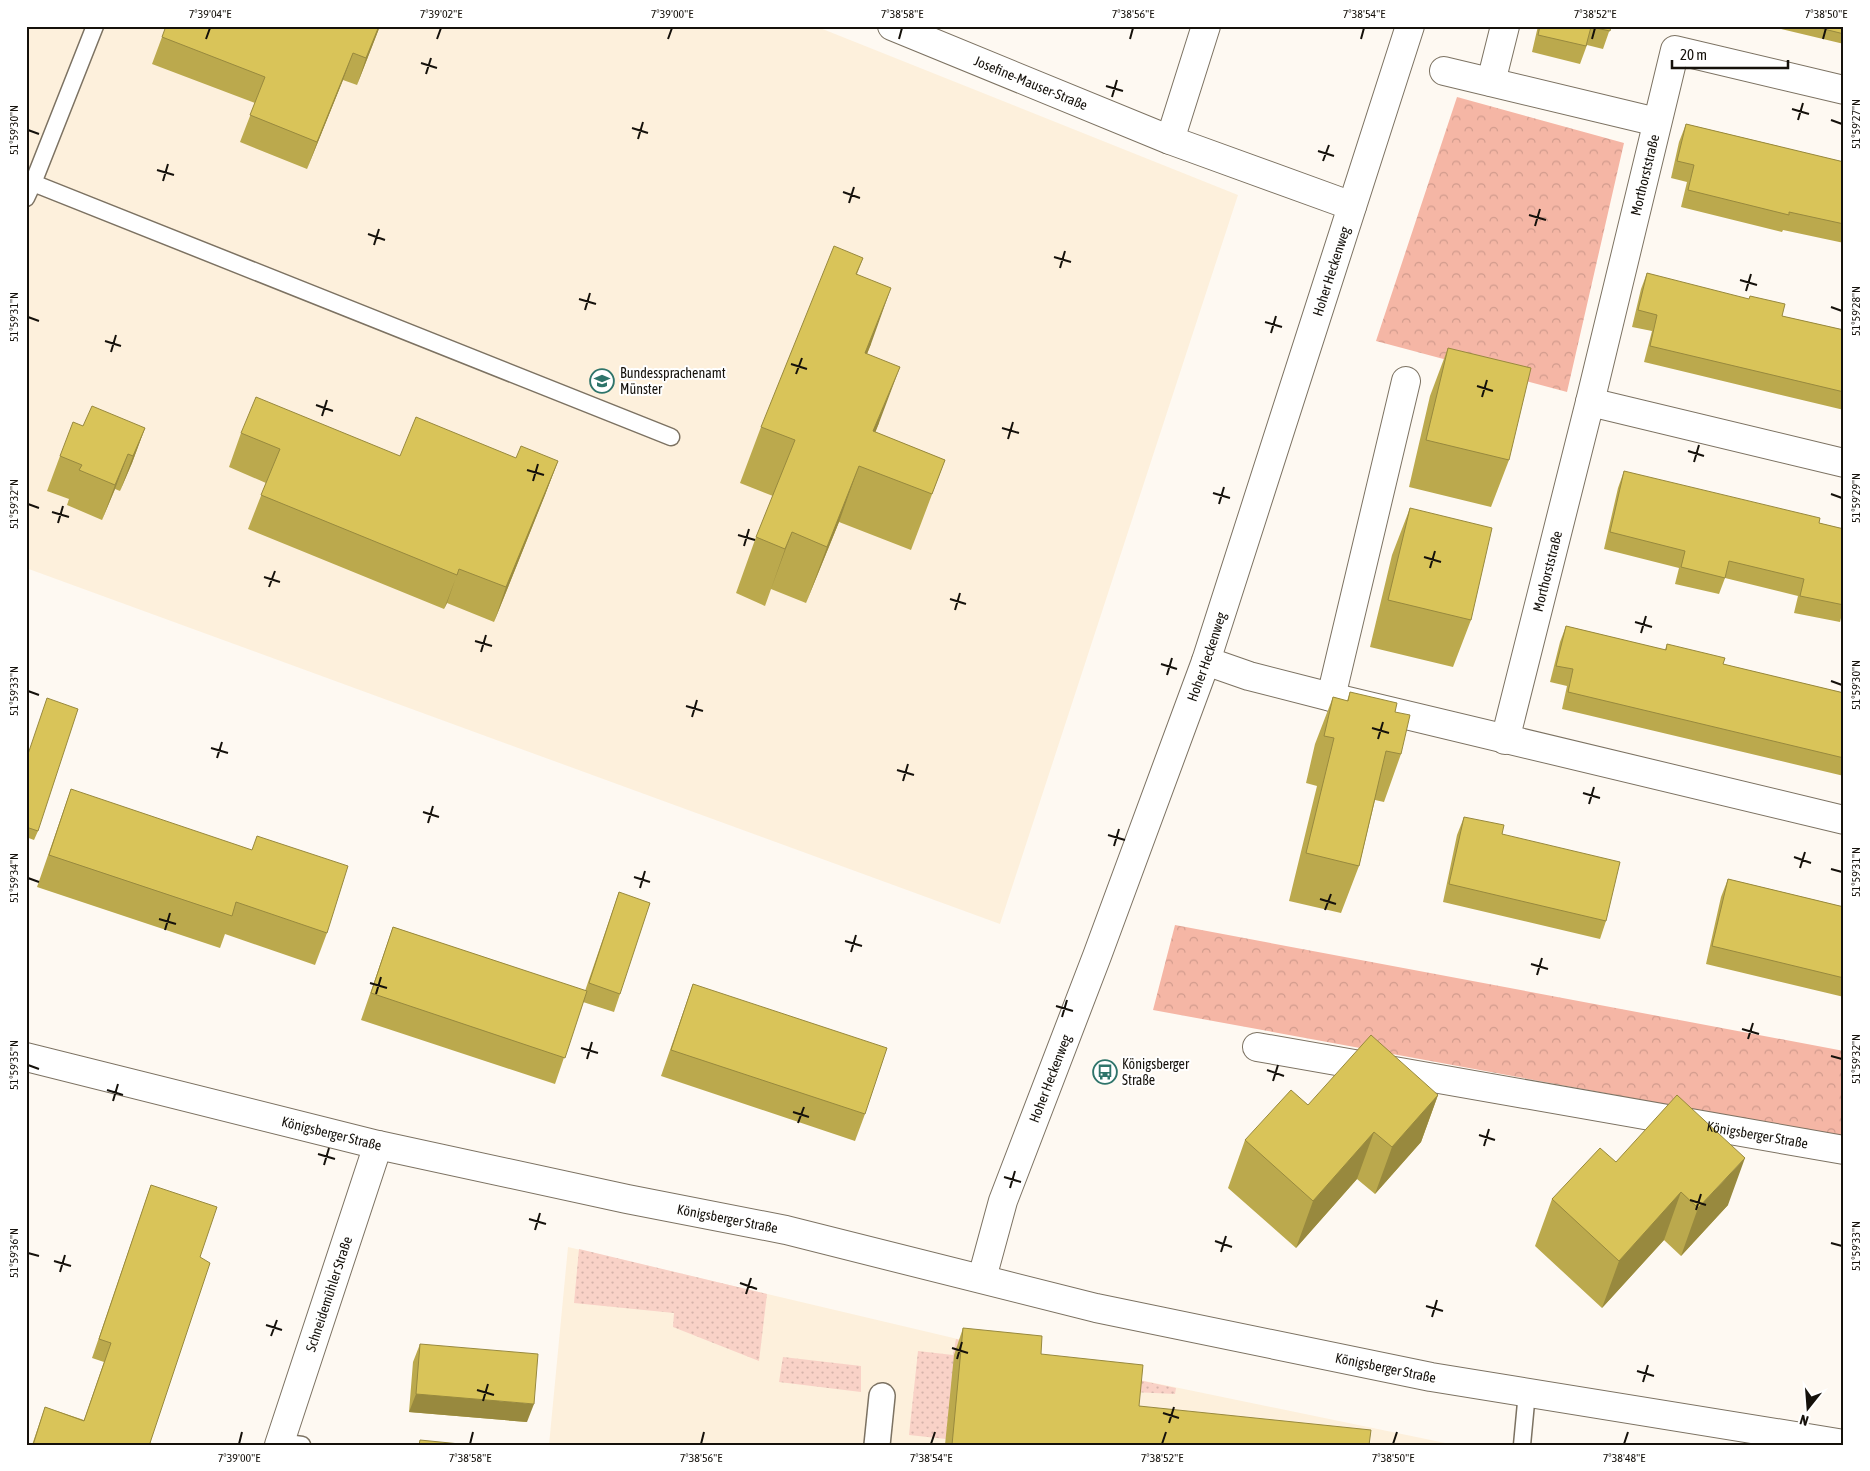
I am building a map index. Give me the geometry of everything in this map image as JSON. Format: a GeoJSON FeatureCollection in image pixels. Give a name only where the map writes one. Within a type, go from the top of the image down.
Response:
{"type":"FeatureCollection","features":[{"type":"Feature","properties":{"kind":"street","name":"Josefine-Mauser-Straße"},"geometry":{"type":"LineString","coordinates":[[892,26],[1170,140],[1352,206]]}},
{"type":"Feature","properties":{"kind":"street"},"geometry":{"type":"LineString","coordinates":[[1170,140],[1206,26]]}},
{"type":"Feature","properties":{"kind":"street","name":"Hoher Heckenweg"},"geometry":{"type":"LineString","coordinates":[[982,1278],[1003,1201],[1097,956],[1206,661],[1410,26]]}},
{"type":"Feature","properties":{"kind":"street"},"geometry":{"type":"LineString","coordinates":[[1491,82],[1506,26]]}},
{"type":"Feature","properties":{"kind":"street","name":"Morthorststraße"},"geometry":{"type":"LineString","coordinates":[[1505,740],[1590,402],[1675,50],[1844,90]]}},
{"type":"Feature","properties":{"kind":"street","name":"Morthorststraße"},"geometry":{"type":"LineString","coordinates":[[1444,71],[1657,122]]}},
{"type":"Feature","properties":{"kind":"street"},"geometry":{"type":"LineString","coordinates":[[1331,697],[1406,381]]}},
{"type":"Feature","properties":{"kind":"street"},"geometry":{"type":"LineString","coordinates":[[1590,402],[1844,463]]}},
{"type":"Feature","properties":{"kind":"street"},"geometry":{"type":"LineString","coordinates":[[1206,661],[1249,676],[1331,697],[1844,820]]}},
{"type":"Feature","properties":{"kind":"street","name":"Königsberger Straße"},"geometry":{"type":"LineString","coordinates":[[1258,1046],[1844,1150]]}},
{"type":"Feature","properties":{"kind":"street","name":"Königsberger Straße"},"geometry":{"type":"LineString","coordinates":[[26,1057],[378,1145],[627,1199],[786,1230],[1096,1308],[1431,1377],[1844,1444]]}},
{"type":"Feature","properties":{"kind":"street","name":"Schneidemühler Straße"},"geometry":{"type":"LineString","coordinates":[[287,1444],[378,1145]]}},
{"type":"Feature","properties":{"kind":"street"},"geometry":{"type":"LineString","coordinates":[[877,1445],[882,1396]]}},
{"type":"Feature","properties":{"kind":"lane"},"geometry":{"type":"LineString","coordinates":[[26,198],[95,26]]}},
{"type":"Feature","properties":{"kind":"lane"},"geometry":{"type":"LineString","coordinates":[[33,182],[671,437]]}},
{"type":"Feature","properties":{"kind":"lane"},"geometry":{"type":"LineString","coordinates":[[1522,1445],[1527,1392]]}},
{"type":"Feature","properties":{"kind":"shaded area","name":"Bundessprachenamt Münster"},"geometry":{"type":"Polygon","coordinates":[[[26,26],[815,26],[1238,195],[1000,924],[26,568],[26,26]]]}},
{"type":"Feature","properties":{"kind":"shaded area"},"geometry":{"type":"Polygon","coordinates":[[[568,1247],[1063,1364],[1455,1445],[549,1445],[568,1247]]]}},
{"type":"Feature","properties":{"kind":"shaded area"},"geometry":{"type":"Polygon","coordinates":[[[579,1249],[767,1294],[759,1361],[673,1327],[674,1313],[574,1303],[579,1249]]]}},
{"type":"Feature","properties":{"kind":"shaded area"},"geometry":{"type":"Polygon","coordinates":[[[956,1339],[1033,1357],[946,1439],[909,1435],[918,1351],[953,1355],[956,1339]]]}},
{"type":"Feature","properties":{"kind":"shaded area"},"geometry":{"type":"Polygon","coordinates":[[[783,1357],[861,1366],[861,1392],[779,1382],[783,1357]]]}},
{"type":"Feature","properties":{"kind":"shaded area"},"geometry":{"type":"Polygon","coordinates":[[[1063,1364],[1176,1388],[1175,1394],[1133,1392],[1063,1364]]]}},
{"type":"Feature","properties":{"kind":"green space"},"geometry":{"type":"Polygon","coordinates":[[[1457,97],[1624,143],[1567,392],[1376,341],[1457,97]]]}},
{"type":"Feature","properties":{"kind":"green space"},"geometry":{"type":"Polygon","coordinates":[[[1175,925],[1844,1051],[1844,1137],[1153,1010],[1175,925]]]}},
{"type":"Feature","properties":{"kind":"building"},"geometry":{"type":"Polygon","coordinates":[[[166,26],[379,26],[366,58],[353,53],[317,142],[250,115],[265,77],[162,37],[166,26]]]}},
{"type":"Feature","properties":{"kind":"building"},"geometry":{"type":"Polygon","coordinates":[[[1540,26],[1611,26],[1610,31],[1591,27],[1586,46],[1538,35],[1540,26]]]}},
{"type":"Feature","properties":{"kind":"building"},"geometry":{"type":"Polygon","coordinates":[[[1812,26],[1844,26],[1844,34],[1812,26]]]}},
{"type":"Feature","properties":{"kind":"building"},"geometry":{"type":"Polygon","coordinates":[[[1686,124],[1844,162],[1844,224],[1789,212],[1789,215],[1688,190],[1694,165],[1677,161],[1686,124]]]}},
{"type":"Feature","properties":{"kind":"building"},"geometry":{"type":"Polygon","coordinates":[[[834,246],[863,258],[856,274],[891,288],[865,353],[900,367],[873,431],[945,460],[932,494],[859,466],[827,547],[792,532],[785,549],[756,537],[795,440],[761,427],[834,246]]]}},
{"type":"Feature","properties":{"kind":"building"},"geometry":{"type":"Polygon","coordinates":[[[1647,273],[1749,299],[1750,296],[1785,304],[1782,316],[1844,330],[1844,392],[1650,346],[1657,315],[1638,310],[1647,273]]]}},
{"type":"Feature","properties":{"kind":"building"},"geometry":{"type":"Polygon","coordinates":[[[1448,348],[1531,368],[1509,460],[1426,440],[1448,348]]]}},
{"type":"Feature","properties":{"kind":"building"},"geometry":{"type":"Polygon","coordinates":[[[256,397],[400,456],[416,417],[516,458],[521,446],[558,461],[506,587],[459,569],[457,575],[261,495],[280,449],[241,433],[256,397]]]}},
{"type":"Feature","properties":{"kind":"building"},"geometry":{"type":"Polygon","coordinates":[[[92,406],[145,428],[133,456],[128,454],[115,485],[79,470],[82,465],[60,456],[73,422],[83,426],[92,406]]]}},
{"type":"Feature","properties":{"kind":"building"},"geometry":{"type":"Polygon","coordinates":[[[1624,471],[1820,518],[1819,523],[1844,529],[1844,605],[1800,596],[1804,579],[1729,561],[1725,578],[1681,567],[1685,551],[1610,532],[1624,471]]]}},
{"type":"Feature","properties":{"kind":"building"},"geometry":{"type":"Polygon","coordinates":[[[1410,508],[1492,528],[1471,620],[1388,600],[1410,508]]]}},
{"type":"Feature","properties":{"kind":"building"},"geometry":{"type":"Polygon","coordinates":[[[1566,626],[1666,650],[1667,644],[1725,658],[1723,664],[1844,693],[1844,758],[1568,692],[1573,669],[1556,666],[1566,626]]]}},
{"type":"Feature","properties":{"kind":"building"},"geometry":{"type":"Polygon","coordinates":[[[1350,692],[1397,703],[1395,712],[1410,715],[1401,754],[1386,751],[1359,866],[1306,853],[1334,738],[1324,736],[1333,697],[1348,701],[1350,692]]]}},
{"type":"Feature","properties":{"kind":"building"},"geometry":{"type":"Polygon","coordinates":[[[47,698],[78,709],[38,831],[26,827],[26,760],[47,698]]]}},
{"type":"Feature","properties":{"kind":"building"},"geometry":{"type":"Polygon","coordinates":[[[71,789],[252,850],[257,836],[348,866],[327,933],[236,902],[232,916],[49,855],[71,789]]]}},
{"type":"Feature","properties":{"kind":"building"},"geometry":{"type":"Polygon","coordinates":[[[1464,817],[1504,825],[1502,834],[1620,862],[1606,921],[1449,884],[1464,817]]]}},
{"type":"Feature","properties":{"kind":"building"},"geometry":{"type":"Polygon","coordinates":[[[1728,879],[1844,907],[1844,978],[1712,946],[1728,879]]]}},
{"type":"Feature","properties":{"kind":"building"},"geometry":{"type":"Polygon","coordinates":[[[619,892],[650,903],[620,994],[589,983],[619,892]]]}},
{"type":"Feature","properties":{"kind":"building"},"geometry":{"type":"Polygon","coordinates":[[[393,927],[587,991],[565,1058],[371,993],[393,927]]]}},
{"type":"Feature","properties":{"kind":"building"},"geometry":{"type":"Polygon","coordinates":[[[693,984],[887,1048],[865,1114],[671,1050],[693,984]]]}},
{"type":"Feature","properties":{"kind":"building"},"geometry":{"type":"Polygon","coordinates":[[[1371,1035],[1438,1095],[1392,1147],[1374,1132],[1313,1201],[1245,1140],[1291,1090],[1308,1105],[1371,1035]]]}},
{"type":"Feature","properties":{"kind":"building"},"geometry":{"type":"Polygon","coordinates":[[[1677,1095],[1745,1158],[1698,1208],[1681,1192],[1619,1261],[1552,1199],[1600,1148],[1616,1162],[1677,1095]]]}},
{"type":"Feature","properties":{"kind":"building"},"geometry":{"type":"Polygon","coordinates":[[[151,1185],[217,1207],[200,1257],[210,1263],[150,1443],[157,1445],[33,1445],[45,1407],[84,1421],[111,1343],[99,1339],[151,1185]]]}},
{"type":"Feature","properties":{"kind":"building"},"geometry":{"type":"Polygon","coordinates":[[[963,1328],[1042,1336],[1041,1354],[1143,1365],[1139,1406],[1371,1430],[1369,1445],[952,1445],[963,1328]]]}},
{"type":"Feature","properties":{"kind":"building"},"geometry":{"type":"Polygon","coordinates":[[[420,1344],[538,1354],[534,1404],[416,1394],[420,1344]]]}},
{"type":"Feature","properties":{"kind":"building"},"geometry":{"type":"Polygon","coordinates":[[[420,1440],[460,1444],[460,1445],[419,1445],[420,1440]]]}},
{"type":"Feature","properties":{"kind":"place","name":"Bundessprachenamt Münster"},"geometry":{"type":"Point","coordinates":[602,381]}},
{"type":"Feature","properties":{"kind":"place","name":"Königsberger Straße"},"geometry":{"type":"Point","coordinates":[1105,1072]}}]}
